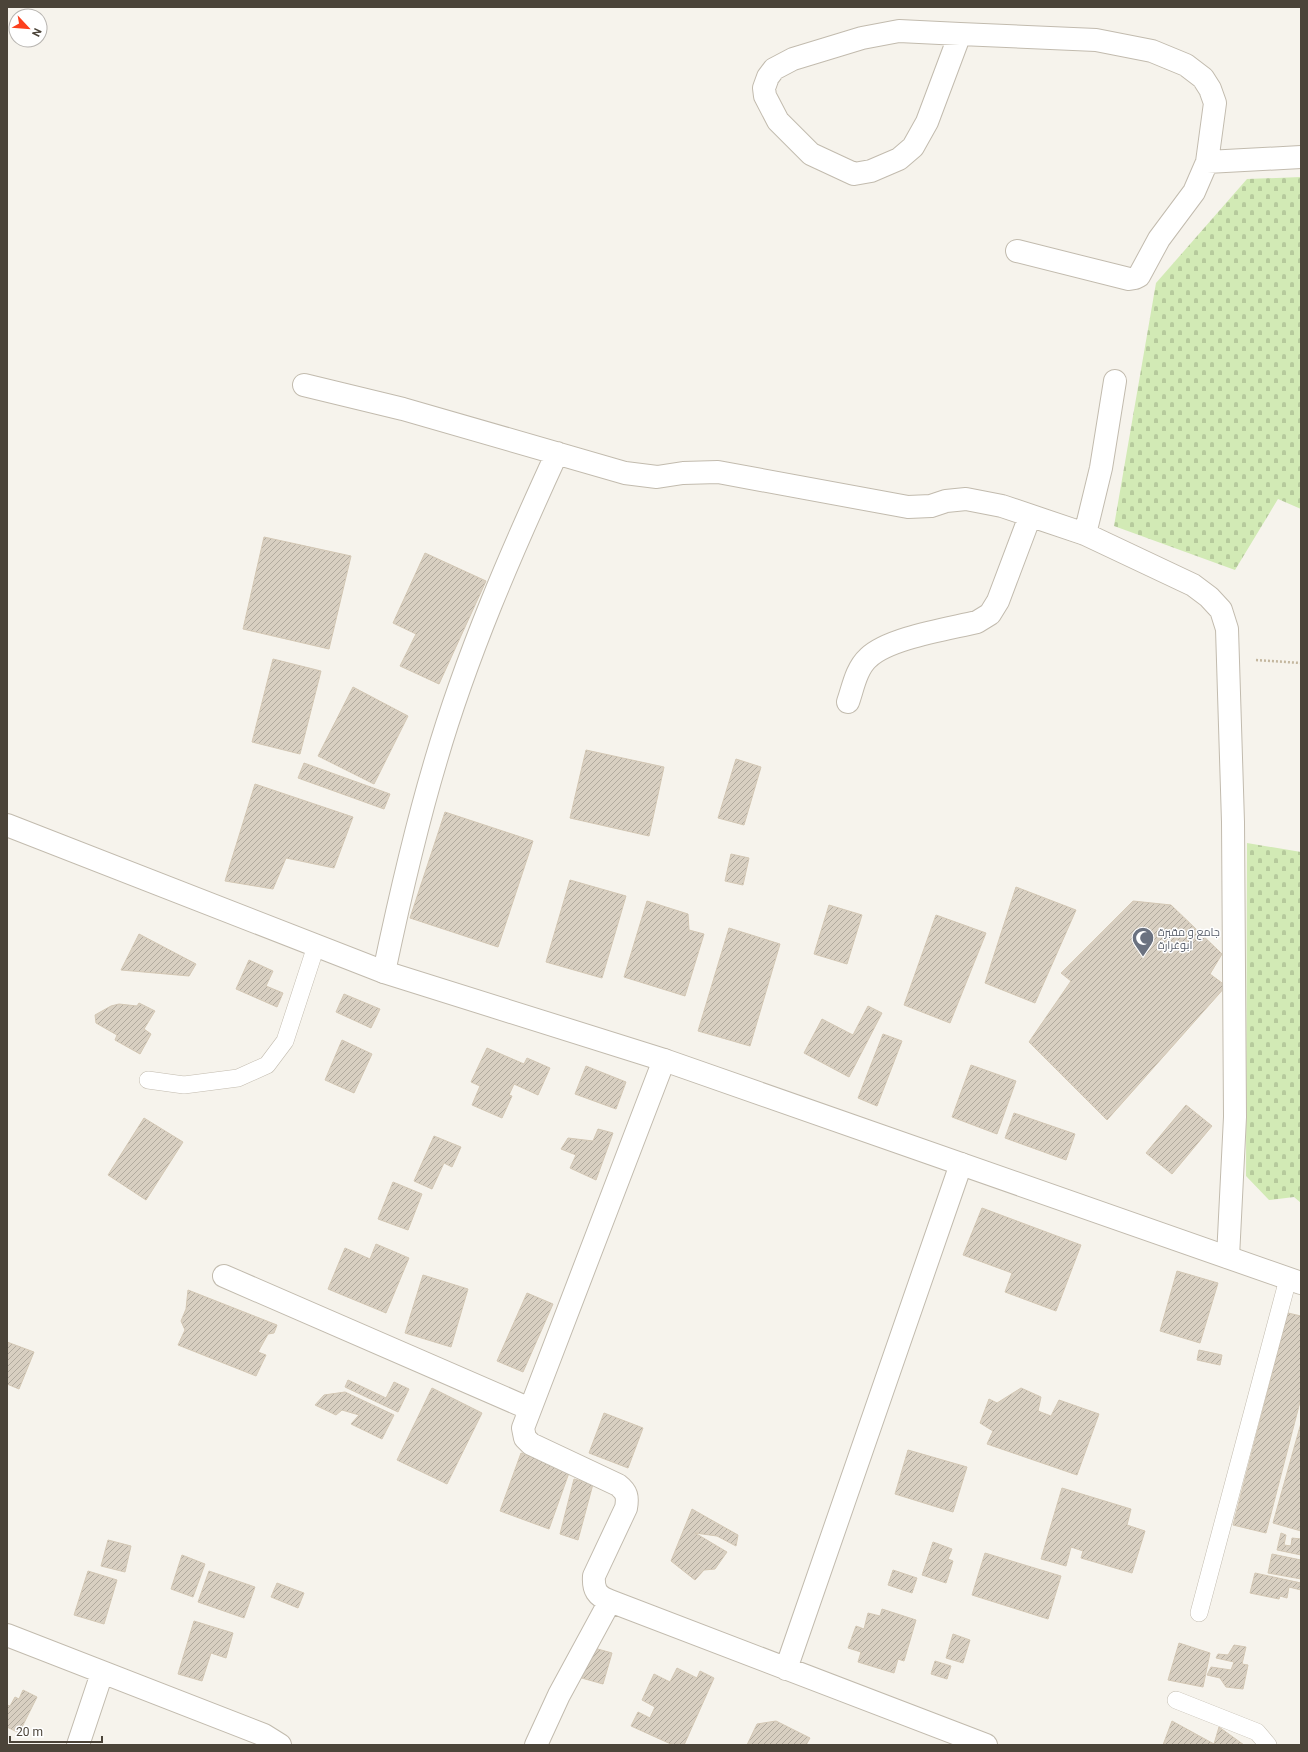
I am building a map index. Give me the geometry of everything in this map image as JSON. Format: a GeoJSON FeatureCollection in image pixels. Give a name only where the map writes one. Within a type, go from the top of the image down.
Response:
{"type":"FeatureCollection","features":[{"type":"Feature","properties":{"kind":"street"},"geometry":{"type":"LineString","coordinates":[[960,34],[927,122],[913,148],[899,159],[871,171],[854,174],[811,154],[778,121],[765,96],[764,88],[768,77],[774,69],[793,59],[862,38],[899,31],[1096,40],[1152,51],[1186,65],[1203,78],[1210,89],[1215,103],[1207,162],[1194,192],[1159,239],[1143,271],[1135,278],[1129,279],[1017,251]]}},
{"type":"Feature","properties":{"kind":"street"},"geometry":{"type":"LineString","coordinates":[[1207,162],[1301,157]]}},
{"type":"Feature","properties":{"kind":"street"},"geometry":{"type":"LineString","coordinates":[[1085,534],[1101,468],[1115,381]]}},
{"type":"Feature","properties":{"kind":"street"},"geometry":{"type":"LineString","coordinates":[[304,385],[403,409],[625,473],[657,477],[683,473],[718,472],[908,507],[932,506],[946,501],[966,499],[1002,506],[1085,534],[1193,585],[1209,597],[1221,610],[1227,629],[1234,822],[1235,1109],[1228,1257]]}},
{"type":"Feature","properties":{"kind":"street"},"geometry":{"type":"LineString","coordinates":[[384,972],[407,865],[436,759],[471,655],[508,560],[557,453]]}},
{"type":"Feature","properties":{"kind":"street"},"geometry":{"type":"LineString","coordinates":[[848,702],[856,677],[867,658],[889,644],[977,622],[990,614],[998,601],[1030,516]]}},
{"type":"Feature","properties":{"kind":"street"},"geometry":{"type":"LineString","coordinates":[[7,825],[384,972],[664,1060],[1294,1281]]}},
{"type":"Feature","properties":{"kind":"street"},"geometry":{"type":"LineString","coordinates":[[664,1060],[523,1428],[525,1438],[531,1444],[618,1485],[625,1491],[628,1499],[626,1508],[594,1576],[593,1584],[595,1591],[599,1597],[986,1745]]}},
{"type":"Feature","properties":{"kind":"street"},"geometry":{"type":"LineString","coordinates":[[786,1669],[962,1164]]}},
{"type":"Feature","properties":{"kind":"street"},"geometry":{"type":"LineString","coordinates":[[224,1276],[530,1410]]}},
{"type":"Feature","properties":{"kind":"street"},"geometry":{"type":"LineString","coordinates":[[536,1745],[559,1695],[610,1601]]}},
{"type":"Feature","properties":{"kind":"street"},"geometry":{"type":"LineString","coordinates":[[7,1635],[102,1673],[264,1734],[280,1745]]}},
{"type":"Feature","properties":{"kind":"street"},"geometry":{"type":"LineString","coordinates":[[78,1745],[102,1673]]}},
{"type":"Feature","properties":{"kind":"lane"},"geometry":{"type":"LineString","coordinates":[[148,1080],[184,1085],[192,1084],[238,1078],[267,1065],[285,1041],[316,946]]}},
{"type":"Feature","properties":{"kind":"lane"},"geometry":{"type":"LineString","coordinates":[[1199,1613],[1294,1281]]}},
{"type":"Feature","properties":{"kind":"lane"},"geometry":{"type":"LineString","coordinates":[[1176,1700],[1257,1732],[1268,1745]]}},
{"type":"Feature","properties":{"kind":"path"},"geometry":{"type":"LineString","coordinates":[[1227,658],[1301,663]]}},
{"type":"Feature","properties":{"kind":"green space"},"geometry":{"type":"Polygon","coordinates":[[[1301,177],[1301,509],[1278,499],[1235,570],[1114,526],[1156,283],[1247,179],[1301,177]]]}},
{"type":"Feature","properties":{"kind":"green space"},"geometry":{"type":"Polygon","coordinates":[[[1247,843],[1301,852],[1301,1203],[1294,1197],[1269,1200],[1246,1176],[1247,843]]]}},
{"type":"Feature","properties":{"kind":"building"},"geometry":{"type":"Polygon","coordinates":[[[264,537],[351,556],[329,649],[243,629],[264,537]]]}},
{"type":"Feature","properties":{"kind":"building"},"geometry":{"type":"Polygon","coordinates":[[[425,553],[486,581],[439,684],[400,666],[416,634],[393,623],[425,553]]]}},
{"type":"Feature","properties":{"kind":"building"},"geometry":{"type":"Polygon","coordinates":[[[273,659],[321,671],[300,754],[252,742],[273,659]]]}},
{"type":"Feature","properties":{"kind":"building"},"geometry":{"type":"Polygon","coordinates":[[[353,687],[408,716],[374,784],[318,756],[353,687]]]}},
{"type":"Feature","properties":{"kind":"building"},"geometry":{"type":"Polygon","coordinates":[[[586,750],[664,767],[649,836],[570,818],[586,750]]]}},
{"type":"Feature","properties":{"kind":"building"},"geometry":{"type":"Polygon","coordinates":[[[736,759],[761,767],[744,825],[718,818],[736,759]]]}},
{"type":"Feature","properties":{"kind":"building"},"geometry":{"type":"Polygon","coordinates":[[[304,763],[390,794],[384,809],[298,778],[304,763]]]}},
{"type":"Feature","properties":{"kind":"building"},"geometry":{"type":"Polygon","coordinates":[[[255,784],[353,817],[334,868],[286,858],[273,889],[225,881],[255,784]]]}},
{"type":"Feature","properties":{"kind":"building"},"geometry":{"type":"Polygon","coordinates":[[[445,812],[533,841],[498,947],[410,918],[445,812]]]}},
{"type":"Feature","properties":{"kind":"building"},"geometry":{"type":"Polygon","coordinates":[[[731,854],[749,858],[743,885],[725,881],[731,854]]]}},
{"type":"Feature","properties":{"kind":"building"},"geometry":{"type":"Polygon","coordinates":[[[570,880],[626,896],[602,978],[546,962],[570,880]]]}},
{"type":"Feature","properties":{"kind":"building"},"geometry":{"type":"Polygon","coordinates":[[[1016,887],[1076,910],[1035,1003],[985,983],[1016,887]]]}},
{"type":"Feature","properties":{"kind":"building"},"geometry":{"type":"Polygon","coordinates":[[[647,901],[688,914],[689,930],[704,934],[685,996],[624,977],[647,901]]]}},
{"type":"Feature","properties":{"kind":"building"},"geometry":{"type":"Polygon","coordinates":[[[1133,901],[1171,905],[1222,954],[1210,974],[1226,986],[1107,1120],[1029,1042],[1071,981],[1061,973],[1133,901]]]}},
{"type":"Feature","properties":{"kind":"building"},"geometry":{"type":"Polygon","coordinates":[[[829,905],[862,915],[847,964],[814,954],[829,905]]]}},
{"type":"Feature","properties":{"kind":"building"},"geometry":{"type":"Polygon","coordinates":[[[936,915],[986,933],[950,1023],[904,1005],[936,915]]]}},
{"type":"Feature","properties":{"kind":"building"},"geometry":{"type":"Polygon","coordinates":[[[729,928],[780,944],[750,1046],[698,1031],[729,928]]]}},
{"type":"Feature","properties":{"kind":"building"},"geometry":{"type":"Polygon","coordinates":[[[139,934],[196,964],[189,976],[121,970],[139,934]]]}},
{"type":"Feature","properties":{"kind":"building"},"geometry":{"type":"Polygon","coordinates":[[[249,960],[273,971],[266,986],[283,993],[277,1007],[236,989],[249,960]]]}},
{"type":"Feature","properties":{"kind":"building"},"geometry":{"type":"Polygon","coordinates":[[[344,994],[380,1009],[371,1028],[336,1012],[344,994]]]}},
{"type":"Feature","properties":{"kind":"building"},"geometry":{"type":"Polygon","coordinates":[[[139,1003],[155,1011],[144,1029],[151,1034],[140,1054],[115,1040],[117,1035],[96,1023],[95,1015],[111,1006],[119,1004],[137,1006],[139,1003]]]}},
{"type":"Feature","properties":{"kind":"building"},"geometry":{"type":"Polygon","coordinates":[[[868,1006],[882,1013],[849,1077],[804,1053],[822,1019],[853,1035],[868,1006]]]}},
{"type":"Feature","properties":{"kind":"building"},"geometry":{"type":"Polygon","coordinates":[[[883,1034],[902,1041],[877,1106],[858,1098],[883,1034]]]}},
{"type":"Feature","properties":{"kind":"building"},"geometry":{"type":"Polygon","coordinates":[[[342,1040],[372,1054],[354,1093],[325,1080],[342,1040]]]}},
{"type":"Feature","properties":{"kind":"building"},"geometry":{"type":"Polygon","coordinates":[[[487,1048],[524,1064],[527,1058],[550,1068],[538,1095],[514,1084],[509,1095],[512,1096],[502,1118],[472,1105],[480,1086],[471,1082],[487,1048]]]}},
{"type":"Feature","properties":{"kind":"building"},"geometry":{"type":"Polygon","coordinates":[[[971,1065],[1016,1081],[997,1134],[952,1117],[971,1065]]]}},
{"type":"Feature","properties":{"kind":"building"},"geometry":{"type":"Polygon","coordinates":[[[586,1066],[626,1082],[616,1109],[575,1094],[586,1066]]]}},
{"type":"Feature","properties":{"kind":"building"},"geometry":{"type":"Polygon","coordinates":[[[1186,1105],[1212,1126],[1172,1174],[1146,1153],[1186,1105]]]}},
{"type":"Feature","properties":{"kind":"building"},"geometry":{"type":"Polygon","coordinates":[[[1014,1113],[1075,1134],[1066,1160],[1005,1138],[1014,1113]]]}},
{"type":"Feature","properties":{"kind":"building"},"geometry":{"type":"Polygon","coordinates":[[[144,1118],[183,1142],[146,1200],[108,1175],[144,1118]]]}},
{"type":"Feature","properties":{"kind":"building"},"geometry":{"type":"Polygon","coordinates":[[[598,1129],[613,1133],[596,1180],[570,1168],[576,1155],[561,1149],[568,1138],[593,1141],[598,1129]]]}},
{"type":"Feature","properties":{"kind":"building"},"geometry":{"type":"Polygon","coordinates":[[[434,1136],[461,1147],[452,1167],[444,1163],[432,1189],[414,1181],[434,1136]]]}},
{"type":"Feature","properties":{"kind":"building"},"geometry":{"type":"Polygon","coordinates":[[[393,1182],[422,1194],[408,1230],[378,1219],[393,1182]]]}},
{"type":"Feature","properties":{"kind":"building"},"geometry":{"type":"Polygon","coordinates":[[[982,1208],[1081,1245],[1056,1311],[1005,1292],[1012,1273],[963,1255],[982,1208]]]}},
{"type":"Feature","properties":{"kind":"building"},"geometry":{"type":"Polygon","coordinates":[[[376,1244],[409,1258],[386,1313],[328,1289],[345,1248],[370,1259],[376,1244]]]}},
{"type":"Feature","properties":{"kind":"building"},"geometry":{"type":"Polygon","coordinates":[[[1177,1271],[1218,1283],[1200,1343],[1160,1331],[1177,1271]]]}},
{"type":"Feature","properties":{"kind":"building"},"geometry":{"type":"Polygon","coordinates":[[[423,1275],[468,1289],[451,1347],[405,1333],[423,1275]]]}},
{"type":"Feature","properties":{"kind":"building"},"geometry":{"type":"Polygon","coordinates":[[[188,1290],[277,1325],[274,1333],[268,1334],[258,1352],[266,1355],[256,1376],[178,1345],[185,1330],[181,1321],[186,1309],[188,1290]]]}},
{"type":"Feature","properties":{"kind":"building"},"geometry":{"type":"Polygon","coordinates":[[[527,1293],[553,1304],[523,1372],[497,1361],[527,1293]]]}},
{"type":"Feature","properties":{"kind":"building"},"geometry":{"type":"Polygon","coordinates":[[[1288,1313],[1301,1316],[1301,1398],[1266,1533],[1233,1525],[1288,1313]]]}},
{"type":"Feature","properties":{"kind":"building"},"geometry":{"type":"Polygon","coordinates":[[[7,1342],[34,1352],[19,1389],[7,1384],[7,1342]]]}},
{"type":"Feature","properties":{"kind":"building"},"geometry":{"type":"Polygon","coordinates":[[[1199,1350],[1222,1355],[1220,1365],[1197,1360],[1199,1350]]]}},
{"type":"Feature","properties":{"kind":"building"},"geometry":{"type":"Polygon","coordinates":[[[348,1380],[386,1398],[394,1382],[409,1389],[398,1412],[345,1387],[348,1380]]]}},
{"type":"Feature","properties":{"kind":"building"},"geometry":{"type":"Polygon","coordinates":[[[432,1388],[482,1413],[447,1484],[397,1460],[432,1388]]]}},
{"type":"Feature","properties":{"kind":"building"},"geometry":{"type":"Polygon","coordinates":[[[1021,1388],[1041,1397],[1038,1411],[1051,1416],[1059,1400],[1099,1414],[1077,1475],[987,1444],[993,1431],[980,1423],[989,1399],[997,1403],[1021,1388]]]}},
{"type":"Feature","properties":{"kind":"building"},"geometry":{"type":"Polygon","coordinates":[[[345,1392],[394,1415],[382,1439],[351,1424],[359,1415],[342,1410],[336,1415],[315,1405],[324,1395],[345,1392]]]}},
{"type":"Feature","properties":{"kind":"building"},"geometry":{"type":"Polygon","coordinates":[[[604,1413],[643,1428],[628,1468],[589,1453],[604,1413]]]}},
{"type":"Feature","properties":{"kind":"building"},"geometry":{"type":"Polygon","coordinates":[[[1301,1423],[1301,1531],[1273,1523],[1301,1423]]]}},
{"type":"Feature","properties":{"kind":"building"},"geometry":{"type":"Polygon","coordinates":[[[908,1450],[967,1467],[953,1512],[895,1494],[908,1450]]]}},
{"type":"Feature","properties":{"kind":"building"},"geometry":{"type":"Polygon","coordinates":[[[521,1453],[570,1470],[549,1529],[500,1511],[521,1453]]]}},
{"type":"Feature","properties":{"kind":"building"},"geometry":{"type":"Polygon","coordinates":[[[574,1479],[593,1484],[578,1540],[560,1534],[574,1479]]]}},
{"type":"Feature","properties":{"kind":"building"},"geometry":{"type":"Polygon","coordinates":[[[1062,1488],[1131,1509],[1127,1525],[1145,1531],[1132,1573],[1081,1558],[1083,1551],[1071,1547],[1066,1566],[1041,1559],[1062,1488]]]}},
{"type":"Feature","properties":{"kind":"building"},"geometry":{"type":"Polygon","coordinates":[[[692,1509],[738,1535],[736,1546],[717,1536],[695,1533],[727,1552],[715,1569],[704,1570],[695,1580],[671,1561],[692,1509]]]}},
{"type":"Feature","properties":{"kind":"building"},"geometry":{"type":"Polygon","coordinates":[[[1281,1533],[1286,1535],[1284,1545],[1291,1546],[1292,1538],[1301,1539],[1301,1555],[1277,1550],[1281,1533]]]}},
{"type":"Feature","properties":{"kind":"building"},"geometry":{"type":"Polygon","coordinates":[[[108,1540],[131,1546],[125,1572],[101,1566],[108,1540]]]}},
{"type":"Feature","properties":{"kind":"building"},"geometry":{"type":"Polygon","coordinates":[[[933,1542],[952,1549],[948,1559],[953,1561],[946,1583],[922,1575],[933,1542]]]}},
{"type":"Feature","properties":{"kind":"building"},"geometry":{"type":"Polygon","coordinates":[[[985,1553],[1061,1576],[1048,1619],[972,1595],[985,1553]]]}},
{"type":"Feature","properties":{"kind":"building"},"geometry":{"type":"Polygon","coordinates":[[[1272,1554],[1301,1560],[1301,1579],[1268,1573],[1272,1554]]]}},
{"type":"Feature","properties":{"kind":"building"},"geometry":{"type":"Polygon","coordinates":[[[182,1555],[205,1564],[193,1597],[171,1589],[182,1555]]]}},
{"type":"Feature","properties":{"kind":"building"},"geometry":{"type":"Polygon","coordinates":[[[893,1570],[917,1578],[912,1593],[888,1585],[893,1570]]]}},
{"type":"Feature","properties":{"kind":"building"},"geometry":{"type":"Polygon","coordinates":[[[88,1571],[117,1580],[104,1624],[74,1615],[88,1571]]]}},
{"type":"Feature","properties":{"kind":"building"},"geometry":{"type":"Polygon","coordinates":[[[209,1571],[255,1587],[244,1618],[198,1602],[209,1571]]]}},
{"type":"Feature","properties":{"kind":"building"},"geometry":{"type":"Polygon","coordinates":[[[1255,1573],[1301,1583],[1301,1590],[1289,1587],[1287,1598],[1280,1596],[1279,1599],[1250,1593],[1255,1573]]]}},
{"type":"Feature","properties":{"kind":"building"},"geometry":{"type":"Polygon","coordinates":[[[277,1583],[304,1593],[298,1608],[271,1597],[277,1583]]]}},
{"type":"Feature","properties":{"kind":"building"},"geometry":{"type":"Polygon","coordinates":[[[882,1609],[916,1620],[904,1661],[898,1659],[894,1673],[858,1662],[861,1652],[848,1648],[856,1626],[864,1629],[868,1613],[880,1616],[882,1609]]]}},
{"type":"Feature","properties":{"kind":"building"},"geometry":{"type":"Polygon","coordinates":[[[194,1621],[233,1633],[226,1658],[211,1653],[202,1681],[178,1674],[194,1621]]]}},
{"type":"Feature","properties":{"kind":"building"},"geometry":{"type":"Polygon","coordinates":[[[953,1634],[970,1640],[963,1663],[946,1658],[953,1634]]]}},
{"type":"Feature","properties":{"kind":"building"},"geometry":{"type":"Polygon","coordinates":[[[1179,1643],[1210,1653],[1203,1687],[1168,1680],[1179,1643]]]}},
{"type":"Feature","properties":{"kind":"building"},"geometry":{"type":"Polygon","coordinates":[[[1234,1645],[1246,1647],[1242,1664],[1248,1665],[1243,1689],[1226,1687],[1220,1678],[1207,1675],[1211,1667],[1231,1670],[1234,1662],[1216,1658],[1218,1654],[1228,1655],[1234,1645]]]}},
{"type":"Feature","properties":{"kind":"building"},"geometry":{"type":"Polygon","coordinates":[[[587,1646],[612,1653],[603,1684],[578,1677],[587,1646]]]}},
{"type":"Feature","properties":{"kind":"building"},"geometry":{"type":"Polygon","coordinates":[[[935,1661],[951,1666],[947,1679],[931,1674],[935,1661]]]}},
{"type":"Feature","properties":{"kind":"building"},"geometry":{"type":"Polygon","coordinates":[[[677,1668],[697,1678],[700,1671],[714,1678],[684,1745],[673,1745],[631,1726],[638,1712],[650,1718],[655,1707],[642,1700],[654,1674],[670,1682],[677,1668]]]}},
{"type":"Feature","properties":{"kind":"building"},"geometry":{"type":"Polygon","coordinates":[[[23,1690],[37,1697],[19,1733],[7,1727],[7,1705],[10,1706],[15,1697],[19,1699],[23,1690]]]}},
{"type":"Feature","properties":{"kind":"building"},"geometry":{"type":"Polygon","coordinates":[[[776,1721],[810,1738],[806,1745],[747,1745],[757,1724],[776,1721]]]}},
{"type":"Feature","properties":{"kind":"building"},"geometry":{"type":"Polygon","coordinates":[[[1172,1721],[1214,1744],[1219,1727],[1244,1745],[1163,1745],[1172,1721]]]}},
{"type":"Feature","properties":{"kind":"place","name":"جامع و مقبرة ابوغرارة"},"geometry":{"type":"Point","coordinates":[1143,958]}}]}
